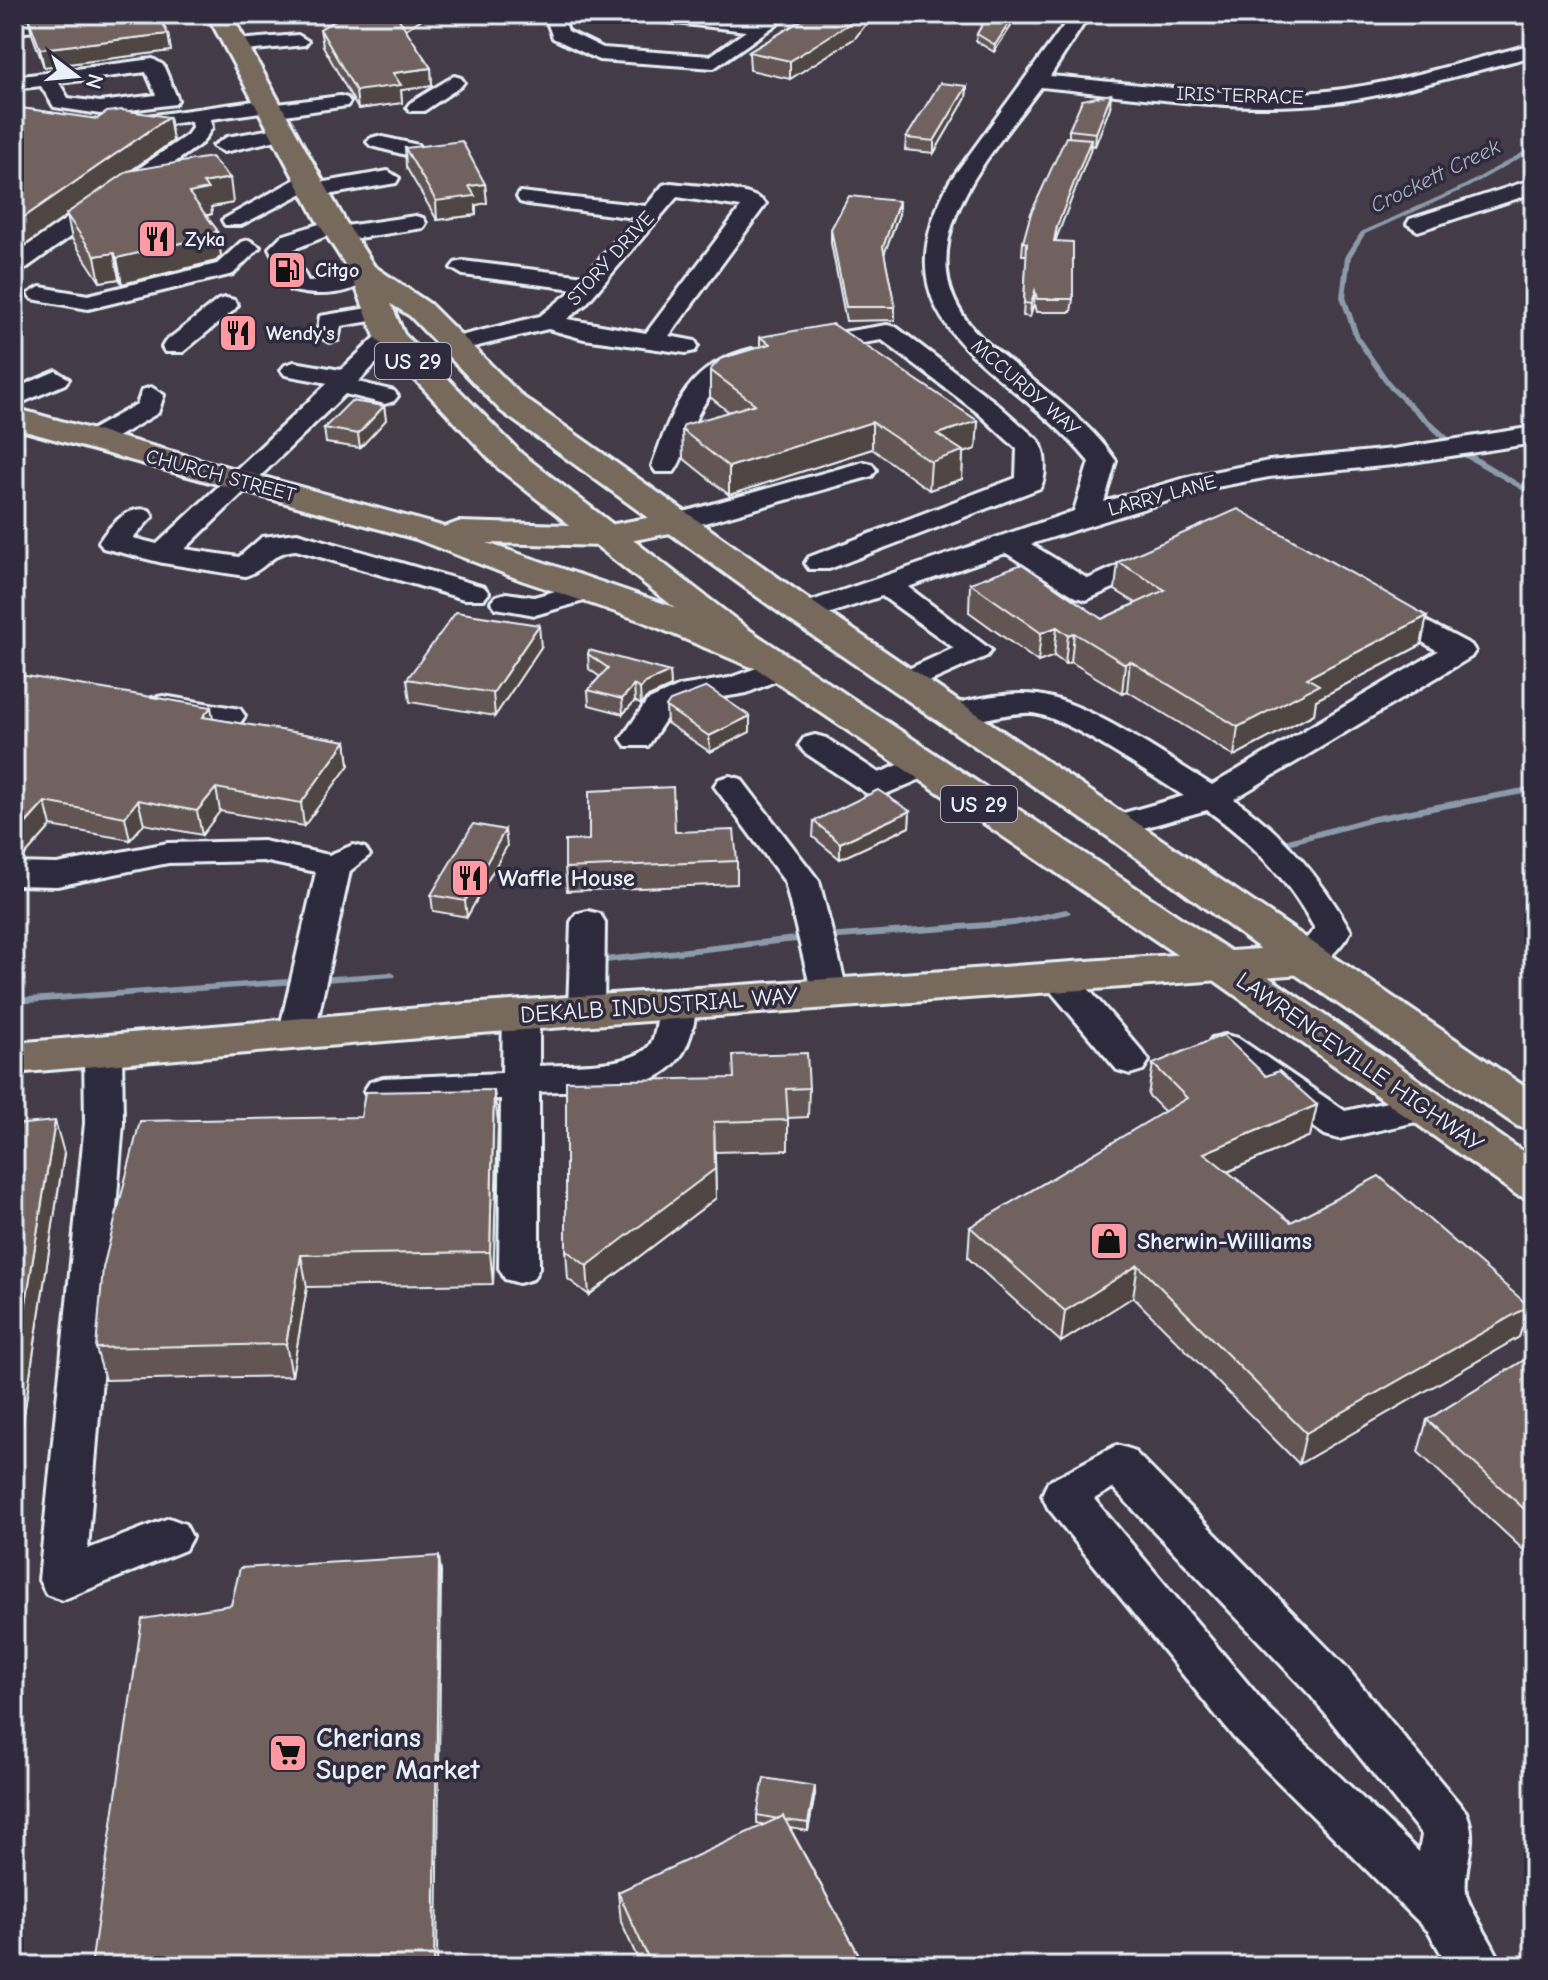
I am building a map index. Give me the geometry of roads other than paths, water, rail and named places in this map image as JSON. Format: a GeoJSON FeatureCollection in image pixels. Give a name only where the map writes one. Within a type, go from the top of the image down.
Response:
{"type":"FeatureCollection","features":[{"type":"Feature","properties":{"kind":"main road","name":"US 29"},"geometry":{"type":"LineString","coordinates":[[219,14],[312,186],[364,272],[385,325],[510,461],[604,536],[784,670],[1226,968]]}},
{"type":"Feature","properties":{"kind":"main road","name":"US 29"},"geometry":{"type":"LineString","coordinates":[[364,272],[420,310],[512,404],[804,613],[1118,825],[1304,960],[1534,1115]]}},
{"type":"Feature","properties":{"kind":"main road","name":"CHURCH STREET"},"geometry":{"type":"LineString","coordinates":[[14,418],[428,532],[533,573],[655,613],[784,670]]}},
{"type":"Feature","properties":{"kind":"main road","name":"CHURCH STREET"},"geometry":{"type":"LineString","coordinates":[[428,532],[604,536],[679,522]]}},
{"type":"Feature","properties":{"kind":"main road","name":"DEKALB INDUSTRIAL WAY"},"geometry":{"type":"LineString","coordinates":[[14,1058],[103,1052],[304,999],[521,1015],[677,1004],[821,957],[1060,979],[1304,960]]}},
{"type":"Feature","properties":{"kind":"main road","name":"LAWRENCEVILLE HIGHWAY"},"geometry":{"type":"LineString","coordinates":[[1226,968],[1534,1183]]}},
{"type":"Feature","properties":{"kind":"street"},"geometry":{"type":"LineString","coordinates":[[118,19],[138,14]]}},
{"type":"Feature","properties":{"kind":"street"},"geometry":{"type":"LineString","coordinates":[[15,24],[161,14]]}},
{"type":"Feature","properties":{"kind":"street"},"geometry":{"type":"LineString","coordinates":[[553,14],[560,34],[599,54],[714,62],[782,14]]}},
{"type":"Feature","properties":{"kind":"street"},"geometry":{"type":"LineString","coordinates":[[649,14],[764,27]]}},
{"type":"Feature","properties":{"kind":"street","name":"MCCURDY WAY"},"geometry":{"type":"LineString","coordinates":[[1081,14],[1037,81],[957,183],[939,224],[933,251],[939,289],[964,334],[1088,441],[1103,461],[1086,516]]}},
{"type":"Feature","properties":{"kind":"street"},"geometry":{"type":"LineString","coordinates":[[236,46],[298,41]]}},
{"type":"Feature","properties":{"kind":"street","name":"IRIS TERRACE"},"geometry":{"type":"LineString","coordinates":[[1037,81],[1239,98],[1301,99],[1350,94],[1534,50]]}},
{"type":"Feature","properties":{"kind":"street"},"geometry":{"type":"LineString","coordinates":[[14,83],[153,65],[168,100],[100,108],[61,103],[47,79]]}},
{"type":"Feature","properties":{"kind":"street"},"geometry":{"type":"LineString","coordinates":[[102,72],[117,106]]}},
{"type":"Feature","properties":{"kind":"street"},"geometry":{"type":"LineString","coordinates":[[417,107],[454,82]]}},
{"type":"Feature","properties":{"kind":"street"},"geometry":{"type":"LineString","coordinates":[[52,123],[86,126],[200,115],[274,117],[340,102]]}},
{"type":"Feature","properties":{"kind":"street"},"geometry":{"type":"LineString","coordinates":[[14,266],[195,139],[202,128],[200,115]]}},
{"type":"Feature","properties":{"kind":"street"},"geometry":{"type":"LineString","coordinates":[[224,146],[274,117]]}},
{"type":"Feature","properties":{"kind":"street"},"geometry":{"type":"LineString","coordinates":[[378,142],[410,150]]}},
{"type":"Feature","properties":{"kind":"street"},"geometry":{"type":"LineString","coordinates":[[233,220],[312,186],[388,178]]}},
{"type":"Feature","properties":{"kind":"street"},"geometry":{"type":"LineString","coordinates":[[1418,224],[1534,186]]}},
{"type":"Feature","properties":{"kind":"street","name":"STORY DRIVE"},"geometry":{"type":"LineString","coordinates":[[453,345],[549,321],[591,284],[671,190],[749,201],[756,208],[653,341]]}},
{"type":"Feature","properties":{"kind":"street"},"geometry":{"type":"LineString","coordinates":[[528,197],[652,213]]}},
{"type":"Feature","properties":{"kind":"street"},"geometry":{"type":"LineString","coordinates":[[364,272],[335,287],[320,289],[298,285],[280,248],[289,241],[337,230],[415,223]]}},
{"type":"Feature","properties":{"kind":"street"},"geometry":{"type":"LineString","coordinates":[[40,294],[88,302],[225,269],[249,247]]}},
{"type":"Feature","properties":{"kind":"street"},"geometry":{"type":"LineString","coordinates":[[463,268],[591,284]]}},
{"type":"Feature","properties":{"kind":"street"},"geometry":{"type":"LineString","coordinates":[[174,347],[226,305]]}},
{"type":"Feature","properties":{"kind":"street"},"geometry":{"type":"LineString","coordinates":[[329,335],[329,321],[385,325]]}},
{"type":"Feature","properties":{"kind":"street"},"geometry":{"type":"LineString","coordinates":[[549,321],[584,332],[686,346]]}},
{"type":"Feature","properties":{"kind":"street"},"geometry":{"type":"LineString","coordinates":[[163,554],[243,481],[343,381],[385,325]]}},
{"type":"Feature","properties":{"kind":"street"},"geometry":{"type":"LineString","coordinates":[[665,466],[690,400],[724,363],[774,350],[887,332],[986,407],[1030,447],[1030,482],[819,563]]}},
{"type":"Feature","properties":{"kind":"street"},"geometry":{"type":"LineString","coordinates":[[14,371],[56,379],[14,398]]}},
{"type":"Feature","properties":{"kind":"street"},"geometry":{"type":"LineString","coordinates":[[292,372],[343,381],[385,396]]}},
{"type":"Feature","properties":{"kind":"street"},"geometry":{"type":"LineString","coordinates":[[93,440],[149,408],[151,395]]}},
{"type":"Feature","properties":{"kind":"street","name":"LARRY LANE"},"geometry":{"type":"LineString","coordinates":[[804,613],[1086,516],[1202,482],[1255,472],[1393,457],[1534,435]]}},
{"type":"Feature","properties":{"kind":"street"},"geometry":{"type":"LineString","coordinates":[[679,522],[863,470]]}},
{"type":"Feature","properties":{"kind":"street"},"geometry":{"type":"LineString","coordinates":[[139,516],[113,542],[163,554],[245,567],[272,543],[297,541],[474,593]]}},
{"type":"Feature","properties":{"kind":"street"},"geometry":{"type":"LineString","coordinates":[[1009,543],[1086,591],[1181,548]]}},
{"type":"Feature","properties":{"kind":"street"},"geometry":{"type":"LineString","coordinates":[[886,585],[976,650],[904,682]]}},
{"type":"Feature","properties":{"kind":"street"},"geometry":{"type":"LineString","coordinates":[[506,602],[535,606],[591,590]]}},
{"type":"Feature","properties":{"kind":"street"},"geometry":{"type":"LineString","coordinates":[[1118,825],[1213,798],[1460,651],[1354,591]]}},
{"type":"Feature","properties":{"kind":"street"},"geometry":{"type":"LineString","coordinates":[[637,739],[658,708],[691,693],[745,692],[784,670]]}},
{"type":"Feature","properties":{"kind":"street"},"geometry":{"type":"LineString","coordinates":[[134,699],[229,716]]}},
{"type":"Feature","properties":{"kind":"street"},"geometry":{"type":"LineString","coordinates":[[951,714],[1014,704],[1049,706],[1085,723],[1213,798],[1255,828],[1294,864],[1319,901],[1334,931],[1304,960]]}},
{"type":"Feature","properties":{"kind":"street"},"geometry":{"type":"LineString","coordinates":[[730,786],[802,881],[821,957]]}},
{"type":"Feature","properties":{"kind":"street"},"geometry":{"type":"LineString","coordinates":[[14,874],[57,875],[168,853],[263,851],[344,860],[304,999]]}},
{"type":"Feature","properties":{"kind":"street"},"geometry":{"type":"LineString","coordinates":[[586,1010],[588,922]]}},
{"type":"Feature","properties":{"kind":"street"},"geometry":{"type":"LineString","coordinates":[[1060,979],[1130,1061]]}},
{"type":"Feature","properties":{"kind":"street"},"geometry":{"type":"LineString","coordinates":[[383,1091],[643,1071],[659,1062],[668,1050],[676,1031],[677,1004]]}},
{"type":"Feature","properties":{"kind":"street"},"geometry":{"type":"LineString","coordinates":[[519,1268],[521,1015]]}},
{"type":"Feature","properties":{"kind":"street"},"geometry":{"type":"LineString","coordinates":[[1225,1047],[1339,1126],[1425,1107]]}},
{"type":"Feature","properties":{"kind":"street"},"geometry":{"type":"LineString","coordinates":[[103,1052],[104,1123],[62,1580],[169,1537]]}},
{"type":"Feature","properties":{"kind":"street"},"geometry":{"type":"LineString","coordinates":[[1453,1920],[1252,1724],[1064,1495],[1117,1463],[1328,1681],[1448,1829],[1441,1898],[1472,1953],[1475,1966]]}},
{"type":"Feature","properties":{"kind":"waterway","name":"Crockett Creek"},"geometry":{"type":"LineString","coordinates":[[1448,440],[1391,388],[1357,338],[1343,297],[1348,257],[1363,233],[1465,187],[1534,148]]}},
{"type":"Feature","properties":{"kind":"waterway"},"geometry":{"type":"LineString","coordinates":[[1467,455],[1534,495]]}},
{"type":"Feature","properties":{"kind":"waterway"},"geometry":{"type":"LineString","coordinates":[[1254,851],[1373,819],[1534,789]]}},
{"type":"Feature","properties":{"kind":"waterway"},"geometry":{"type":"LineString","coordinates":[[605,960],[786,940],[1014,923],[1066,912]]}},
{"type":"Feature","properties":{"kind":"waterway"},"geometry":{"type":"LineString","coordinates":[[14,1001],[391,975]]}},
{"type":"Feature","properties":{"kind":"place","name":"Zyka"},"geometry":{"type":"Point","coordinates":[157,239]}},
{"type":"Feature","properties":{"kind":"place","name":"Citgo"},"geometry":{"type":"Point","coordinates":[287,270]}},
{"type":"Feature","properties":{"kind":"place","name":"Wendy's"},"geometry":{"type":"Point","coordinates":[238,333]}},
{"type":"Feature","properties":{"kind":"place","name":"Waffle House"},"geometry":{"type":"Point","coordinates":[470,878]}},
{"type":"Feature","properties":{"kind":"place","name":"Sherwin-Williams"},"geometry":{"type":"Point","coordinates":[1109,1241]}},
{"type":"Feature","properties":{"kind":"place","name":"Cherians Super Market"},"geometry":{"type":"Point","coordinates":[288,1753]}}]}
